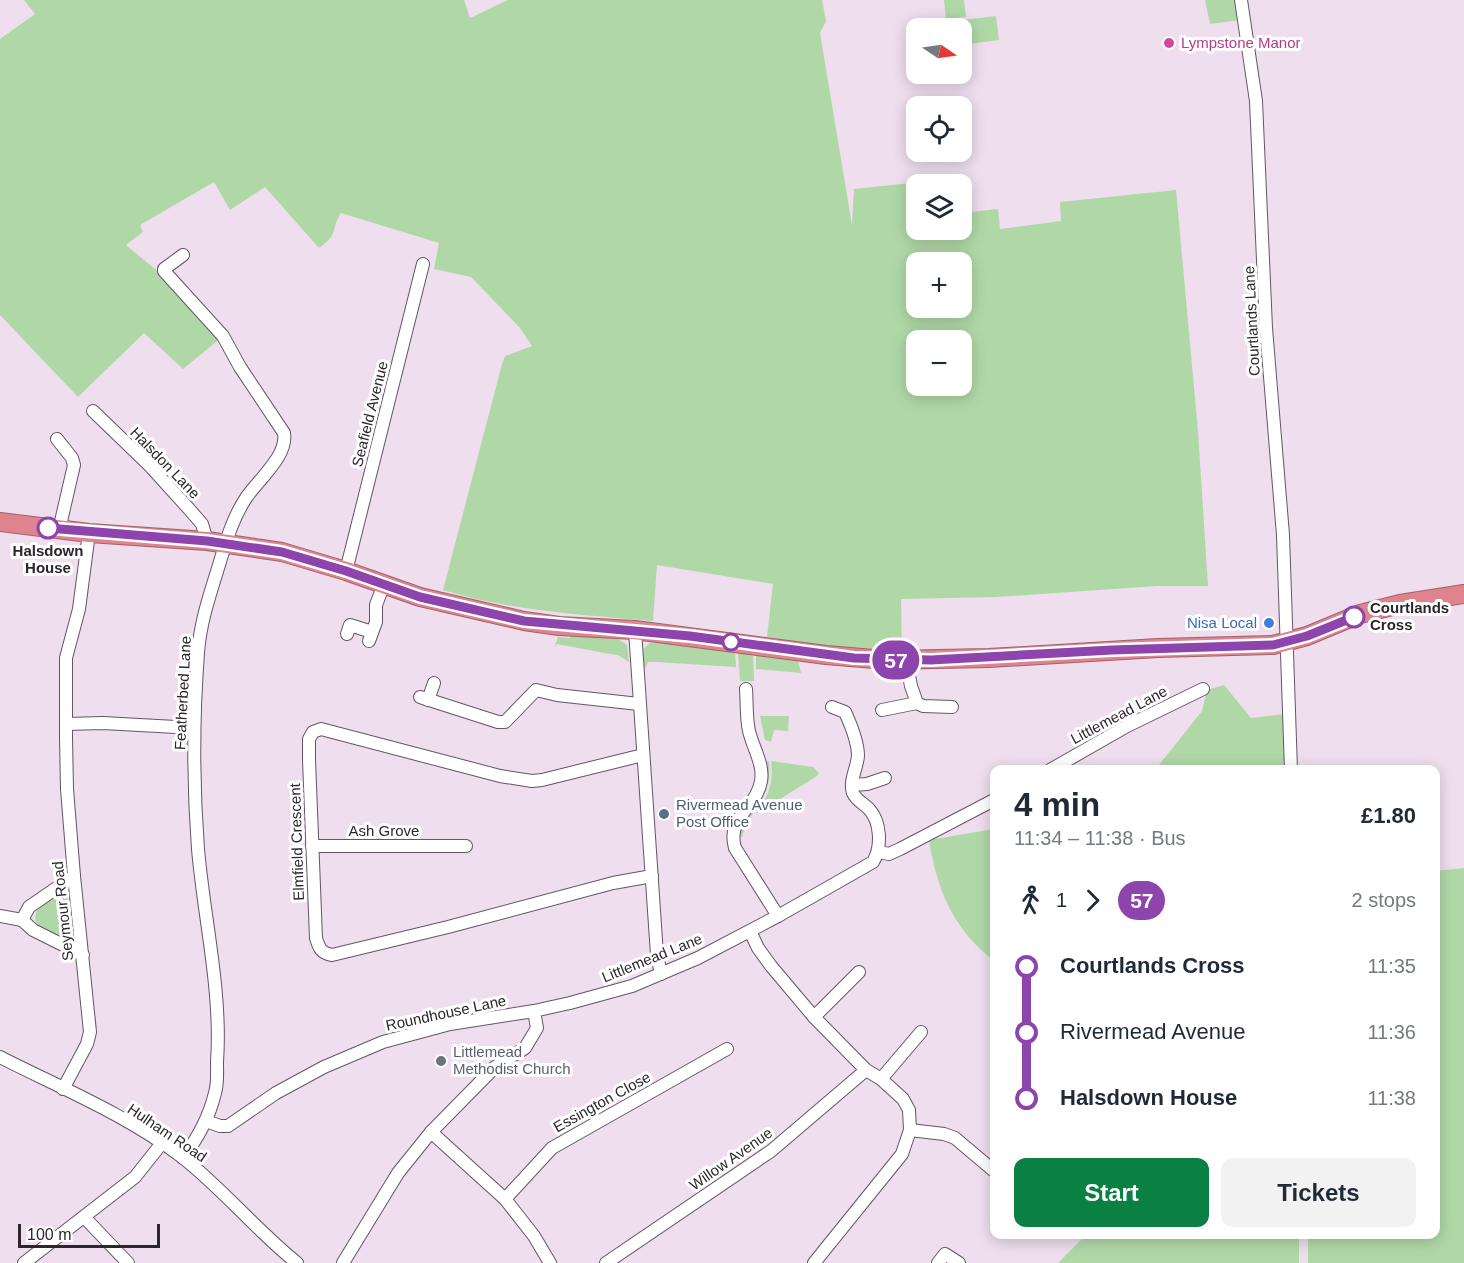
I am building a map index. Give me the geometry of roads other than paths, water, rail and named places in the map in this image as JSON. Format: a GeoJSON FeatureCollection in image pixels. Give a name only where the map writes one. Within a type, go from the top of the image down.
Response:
{"type":"FeatureCollection","features":[{"type":"Feature","properties":{"kind":"highway"},"geometry":{"type":"LineString","coordinates":[[0,522],[89,533],[207,541],[282,552],[420,597],[524,621],[559,626],[635,630],[826,656],[906,660],[989,658],[1146,648],[1260,646],[1287,641],[1360,615],[1400,604],[1464,594]]}},
{"type":"Feature","properties":{"kind":"street","name":"Courtlands Lane"},"geometry":{"type":"LineString","coordinates":[[1241,0],[1256,101],[1266,327],[1283,535],[1291,765]]}},
{"type":"Feature","properties":{"kind":"street","name":"Featherbed Lane"},"geometry":{"type":"LineString","coordinates":[[183,255],[164,271],[223,336],[285,438],[280,454],[246,498],[229,531],[204,614],[198,644],[194,792],[198,851],[219,1041],[216,1090],[206,1121],[183,1158]]}},
{"type":"Feature","properties":{"kind":"street","name":"Seafield Avenue"},"geometry":{"type":"LineString","coordinates":[[346,571],[423,264]]}},
{"type":"Feature","properties":{"kind":"street","name":"Halsdon Lane"},"geometry":{"type":"LineString","coordinates":[[93,411],[150,466],[189,509],[202,524],[207,541]]}},
{"type":"Feature","properties":{"kind":"street"},"geometry":{"type":"LineString","coordinates":[[57,439],[72,458],[74,465],[59,530]]}},
{"type":"Feature","properties":{"kind":"street","name":"Seymour Road"},"geometry":{"type":"LineString","coordinates":[[63,1089],[87,1044],[90,1032],[67,789],[66,724],[66,658],[79,609],[89,533]]}},
{"type":"Feature","properties":{"kind":"street"},"geometry":{"type":"LineString","coordinates":[[347,634],[350,626],[370,636],[376,622],[376,605],[384,584]]}},
{"type":"Feature","properties":{"kind":"street"},"geometry":{"type":"LineString","coordinates":[[635,630],[651,876],[660,974]]}},
{"type":"Feature","properties":{"kind":"street"},"geometry":{"type":"LineString","coordinates":[[906,660],[909,679],[917,703]]}},
{"type":"Feature","properties":{"kind":"street"},"geometry":{"type":"LineString","coordinates":[[434,684],[424,698],[498,722],[505,722],[536,690],[557,695],[639,704]]}},
{"type":"Feature","properties":{"kind":"street"},"geometry":{"type":"LineString","coordinates":[[746,689],[749,730],[762,773],[761,785],[733,829],[733,838],[735,848],[778,916]]}},
{"type":"Feature","properties":{"kind":"street","name":"Littlemead Lane"},"geometry":{"type":"LineString","coordinates":[[1059,765],[1134,722],[1203,689]]}},
{"type":"Feature","properties":{"kind":"street"},"geometry":{"type":"LineString","coordinates":[[882,710],[917,703],[923,706],[952,707]]}},
{"type":"Feature","properties":{"kind":"street"},"geometry":{"type":"LineString","coordinates":[[832,707],[845,712],[855,740],[858,756],[852,785],[854,794],[873,815],[879,837],[879,852]]}},
{"type":"Feature","properties":{"kind":"street"},"geometry":{"type":"LineString","coordinates":[[66,724],[103,723],[194,728]]}},
{"type":"Feature","properties":{"kind":"street","name":"Elmfield Crescent"},"geometry":{"type":"LineString","coordinates":[[644,754],[532,781],[500,776],[321,729],[313,732],[309,739],[316,938],[324,954],[332,955],[613,883],[651,876]]}},
{"type":"Feature","properties":{"kind":"street"},"geometry":{"type":"LineString","coordinates":[[852,785],[867,784],[885,778]]}},
{"type":"Feature","properties":{"kind":"street","name":"Littlemead Lane"},"geometry":{"type":"LineString","coordinates":[[534,1011],[632,986],[698,958],[866,867],[873,862],[879,852],[889,854],[990,802]]}},
{"type":"Feature","properties":{"kind":"street","name":"Ash Grove"},"geometry":{"type":"LineString","coordinates":[[312,846],[461,846],[454,860]]}},
{"type":"Feature","properties":{"kind":"street"},"geometry":{"type":"LineString","coordinates":[[22,920],[29,907],[74,876]]}},
{"type":"Feature","properties":{"kind":"street"},"geometry":{"type":"LineString","coordinates":[[0,916],[22,920],[33,930],[83,955]]}},
{"type":"Feature","properties":{"kind":"street"},"geometry":{"type":"LineString","coordinates":[[750,931],[758,948],[771,966],[814,1017],[866,1070],[881,1079],[903,1099],[909,1110],[910,1130],[902,1154],[818,1261]]}},
{"type":"Feature","properties":{"kind":"street"},"geometry":{"type":"LineString","coordinates":[[814,1017],[859,972]]}},
{"type":"Feature","properties":{"kind":"street"},"geometry":{"type":"LineString","coordinates":[[343,1263],[398,1173],[431,1132],[495,1067],[525,1048],[537,1028],[534,1011]]}},
{"type":"Feature","properties":{"kind":"street","name":"Roundhouse Lane"},"geometry":{"type":"LineString","coordinates":[[206,1121],[228,1126],[276,1093],[324,1067],[383,1042],[450,1024],[534,1011]]}},
{"type":"Feature","properties":{"kind":"street"},"geometry":{"type":"LineString","coordinates":[[881,1079],[921,1032]]}},
{"type":"Feature","properties":{"kind":"street","name":"Essington Close"},"geometry":{"type":"LineString","coordinates":[[505,1199],[552,1148],[727,1049]]}},
{"type":"Feature","properties":{"kind":"street","name":"Hulham Road"},"geometry":{"type":"LineString","coordinates":[[0,1057],[134,1125],[162,1143],[220,1190],[275,1245],[297,1263]]}},
{"type":"Feature","properties":{"kind":"street","name":"Willow Avenue"},"geometry":{"type":"LineString","coordinates":[[606,1263],[771,1151],[866,1070]]}},
{"type":"Feature","properties":{"kind":"street"},"geometry":{"type":"LineString","coordinates":[[910,1130],[944,1134],[955,1138],[990,1168]]}},
{"type":"Feature","properties":{"kind":"street"},"geometry":{"type":"LineString","coordinates":[[431,1132],[505,1199],[534,1236],[550,1263]]}},
{"type":"Feature","properties":{"kind":"street"},"geometry":{"type":"LineString","coordinates":[[24,1263],[135,1177],[162,1143]]}},
{"type":"Feature","properties":{"kind":"street"},"geometry":{"type":"LineString","coordinates":[[84,1217],[128,1263]]}},
{"type":"Feature","properties":{"kind":"street"},"geometry":{"type":"LineString","coordinates":[[938,1263],[945,1254],[959,1263]]}},
{"type":"Feature","properties":{"kind":"place","name":"Lympstone Manor"},"geometry":{"type":"Point","coordinates":[1169,43]}},
{"type":"Feature","properties":{"kind":"place","name":"Halsdown House"},"geometry":{"type":"Point","coordinates":[48,528]}},
{"type":"Feature","properties":{"kind":"place","name":"Courtlands Cross"},"geometry":{"type":"Point","coordinates":[1354,617]}},
{"type":"Feature","properties":{"kind":"place","name":"Nisa Local"},"geometry":{"type":"Point","coordinates":[1269,623]}},
{"type":"Feature","properties":{"kind":"place","name":"Rivermead Avenue Post Office"},"geometry":{"type":"Point","coordinates":[664,814]}},
{"type":"Feature","properties":{"kind":"place","name":"Littlemead Methodist Church"},"geometry":{"type":"Point","coordinates":[441,1061]}}]}
